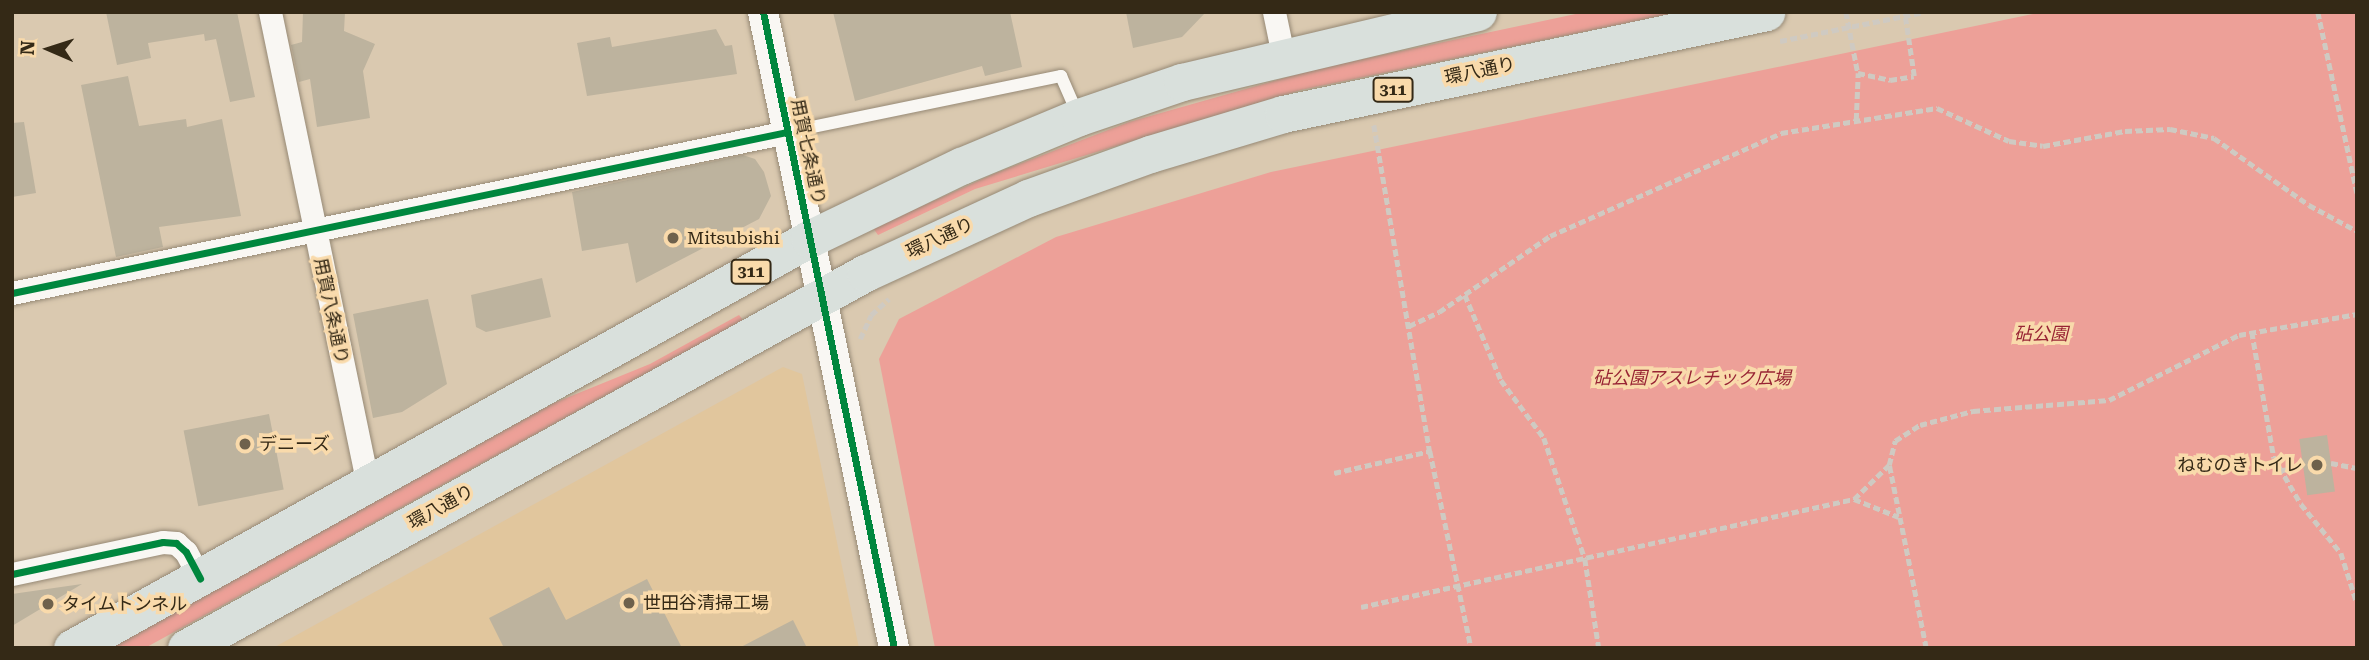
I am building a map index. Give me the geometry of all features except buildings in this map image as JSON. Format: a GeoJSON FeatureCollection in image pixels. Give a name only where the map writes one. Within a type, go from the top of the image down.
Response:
{"type":"FeatureCollection","features":[{"type":"Feature","properties":{"kind":"main road","name":"311"},"geometry":{"type":"LineString","coordinates":[[72,648],[809,239],[961,166],[1079,117],[1283,55],[1478,12]]}},
{"type":"Feature","properties":{"kind":"main road","name":"環八通り"},"geometry":{"type":"LineString","coordinates":[[186,648],[822,298],[938,237],[1028,198],[1233,127],[1768,28]]}},
{"type":"Feature","properties":{"kind":"street","name":"用賀八条通り"},"geometry":{"type":"LineString","coordinates":[[270,12],[368,485]]}},
{"type":"Feature","properties":{"kind":"street","name":"用賀七条通り"},"geometry":{"type":"LineString","coordinates":[[763,12],[894,648]]}},
{"type":"Feature","properties":{"kind":"street"},"geometry":{"type":"LineString","coordinates":[[1274,12],[1283,55]]}},
{"type":"Feature","properties":{"kind":"street"},"geometry":{"type":"LineString","coordinates":[[12,293],[788,132]]}},
{"type":"Feature","properties":{"kind":"street"},"geometry":{"type":"LineString","coordinates":[[12,574],[163,542],[176,543],[186,552],[200,578]]}},
{"type":"Feature","properties":{"kind":"lane"},"geometry":{"type":"LineString","coordinates":[[788,132],[1060,76],[1079,117]]}},
{"type":"Feature","properties":{"kind":"path"},"geometry":{"type":"LineString","coordinates":[[1846,12],[1858,73],[1856,120]]}},
{"type":"Feature","properties":{"kind":"path"},"geometry":{"type":"LineString","coordinates":[[1768,28],[1924,12]]}},
{"type":"Feature","properties":{"kind":"path"},"geometry":{"type":"LineString","coordinates":[[2318,12],[2357,193]]}},
{"type":"Feature","properties":{"kind":"path"},"geometry":{"type":"LineString","coordinates":[[1858,73],[1891,80],[1914,76],[1905,16]]}},
{"type":"Feature","properties":{"kind":"path"},"geometry":{"type":"LineString","coordinates":[[1409,326],[1465,295],[1549,236],[1781,133],[1937,108],[2008,141],[2043,146],[2125,131],[2170,129],[2214,138],[2309,205],[2357,230]]}},
{"type":"Feature","properties":{"kind":"path"},"geometry":{"type":"LineString","coordinates":[[1361,127],[1388,121]]}},
{"type":"Feature","properties":{"kind":"path"},"geometry":{"type":"LineString","coordinates":[[1374,124],[1430,451],[1471,648]]}},
{"type":"Feature","properties":{"kind":"path"},"geometry":{"type":"LineString","coordinates":[[858,348],[871,316],[899,294]]}},
{"type":"Feature","properties":{"kind":"path"},"geometry":{"type":"LineString","coordinates":[[1465,295],[1501,380],[1544,438],[1585,559],[1599,648]]}},
{"type":"Feature","properties":{"kind":"path"},"geometry":{"type":"LineString","coordinates":[[1926,648],[1889,465],[1895,441],[1920,425],[1973,411],[2109,400],[2239,335],[2357,314]]}},
{"type":"Feature","properties":{"kind":"path"},"geometry":{"type":"LineString","coordinates":[[2252,332],[2274,458],[2301,504],[2341,553],[2357,603]]}},
{"type":"Feature","properties":{"kind":"path"},"geometry":{"type":"LineString","coordinates":[[1334,473],[1430,451]]}},
{"type":"Feature","properties":{"kind":"path"},"geometry":{"type":"LineString","coordinates":[[2331,463],[2357,468]]}},
{"type":"Feature","properties":{"kind":"path"},"geometry":{"type":"LineString","coordinates":[[1361,607],[1854,499],[1889,465]]}},
{"type":"Feature","properties":{"kind":"path"},"geometry":{"type":"LineString","coordinates":[[2282,470],[2303,467]]}},
{"type":"Feature","properties":{"kind":"path"},"geometry":{"type":"LineString","coordinates":[[1854,499],[1899,517]]}},
{"type":"Feature","properties":{"kind":"shaded area"},"geometry":{"type":"Polygon","coordinates":[[[783,367],[802,374],[859,648],[273,648],[783,367]]]}},
{"type":"Feature","properties":{"kind":"green space"},"geometry":{"type":"Polygon","coordinates":[[[1585,12],[1680,12],[1301,90],[975,189],[878,235],[873,228],[996,173],[1129,122],[1316,69],[1585,12]]]}},
{"type":"Feature","properties":{"kind":"green space","name":"砧公園"},"geometry":{"type":"Polygon","coordinates":[[[2043,12],[2357,12],[2357,648],[935,648],[879,359],[899,319],[1056,237],[1271,172],[2043,12]]]}},
{"type":"Feature","properties":{"kind":"green space"},"geometry":{"type":"Polygon","coordinates":[[[739,315],[743,320],[145,648],[109,648],[554,403],[650,364],[739,315]]]}},
{"type":"Feature","properties":{"kind":"cycle path"},"geometry":{"type":"LineString","coordinates":[[763,12],[894,648]]}},
{"type":"Feature","properties":{"kind":"cycle path"},"geometry":{"type":"LineString","coordinates":[[12,293],[787,132]]}},
{"type":"Feature","properties":{"kind":"cycle path"},"geometry":{"type":"LineString","coordinates":[[12,574],[163,542],[176,543],[186,552],[200,578]]}},
{"type":"Feature","properties":{"kind":"place","name":"Mitsubishi"},"geometry":{"type":"Point","coordinates":[673,238]}},
{"type":"Feature","properties":{"kind":"place","name":"デニーズ"},"geometry":{"type":"Point","coordinates":[245,444]}},
{"type":"Feature","properties":{"kind":"place","name":"ねむのきトイレ"},"geometry":{"type":"Point","coordinates":[2317,465]}},
{"type":"Feature","properties":{"kind":"place","name":"世田谷清掃工場"},"geometry":{"type":"Point","coordinates":[629,603]}},
{"type":"Feature","properties":{"kind":"place","name":"タイムトンネル"},"geometry":{"type":"Point","coordinates":[48,604]}},
{"type":"Feature","properties":{"kind":"park label","name":"砧公園アスレチック広場"},"geometry":{"type":"Point","coordinates":[1692,378]}}]}
